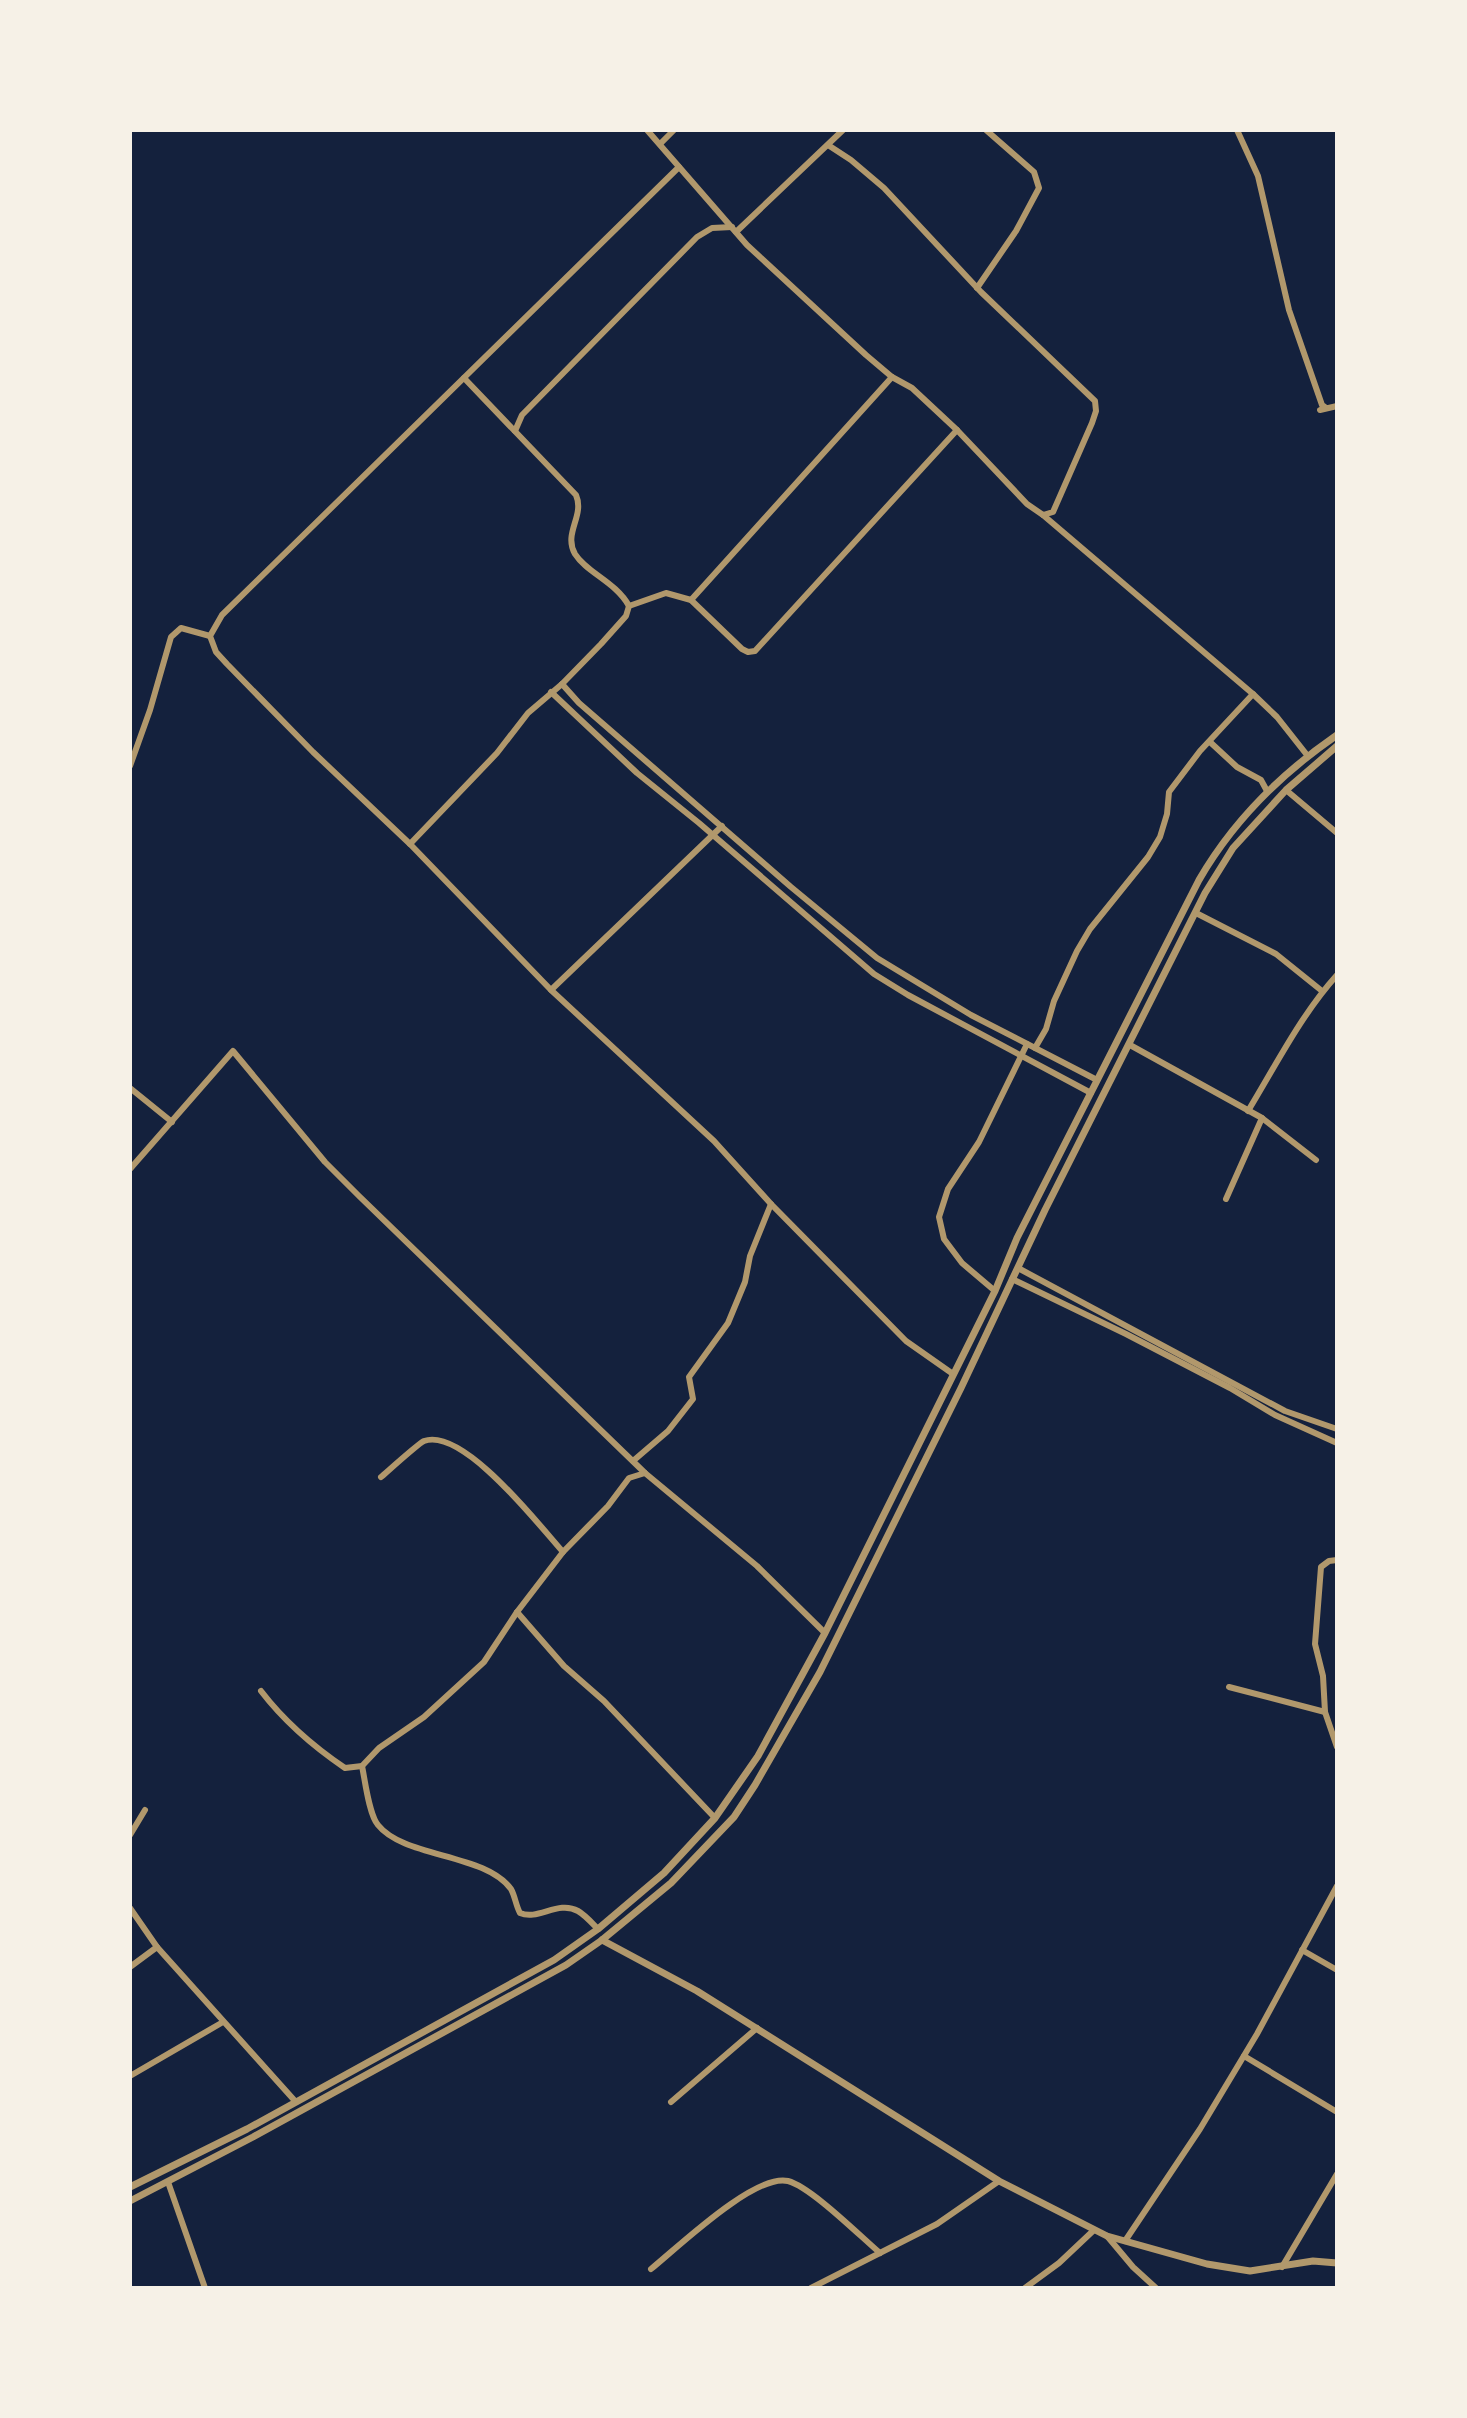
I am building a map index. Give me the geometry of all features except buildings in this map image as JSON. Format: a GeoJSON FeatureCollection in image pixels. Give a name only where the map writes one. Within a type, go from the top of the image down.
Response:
{"type":"FeatureCollection","features":[{"type":"Feature","properties":{"kind":"street"},"geometry":{"type":"LineString","coordinates":[[647,130],[721,218],[764,261],[892,377],[912,388],[1027,504],[1253,694],[1277,717],[1307,755]]}},
{"type":"Feature","properties":{"kind":"street"},"geometry":{"type":"LineString","coordinates":[[660,144],[674,130]]}},
{"type":"Feature","properties":{"kind":"street"},"geometry":{"type":"LineString","coordinates":[[515,431],[522,415],[697,237],[712,228],[734,229],[843,130]]}},
{"type":"Feature","properties":{"kind":"street"},"geometry":{"type":"LineString","coordinates":[[977,288],[1016,231],[1039,188],[1034,172],[986,130]]}},
{"type":"Feature","properties":{"kind":"street"},"geometry":{"type":"LineString","coordinates":[[1237,130],[1258,176],[1289,310],[1322,405],[1326,408],[1320,410],[1337,406]]}},
{"type":"Feature","properties":{"kind":"street"},"geometry":{"type":"LineString","coordinates":[[828,145],[884,188],[977,288],[1095,401],[1092,423],[1055,509],[1043,515]]}},
{"type":"Feature","properties":{"kind":"street"},"geometry":{"type":"LineString","coordinates":[[210,636],[222,615],[242,595],[679,167]]}},
{"type":"Feature","properties":{"kind":"street"},"geometry":{"type":"LineString","coordinates":[[691,600],[892,377]]}},
{"type":"Feature","properties":{"kind":"street"},"geometry":{"type":"LineString","coordinates":[[464,378],[576,495],[580,510],[570,534],[576,555],[609,582],[629,606]]}},
{"type":"Feature","properties":{"kind":"street"},"geometry":{"type":"LineString","coordinates":[[629,606],[666,593],[691,600],[742,649],[755,651],[957,430]]}},
{"type":"Feature","properties":{"kind":"street"},"geometry":{"type":"LineString","coordinates":[[410,844],[497,753],[528,713],[562,684],[626,616],[629,606]]}},
{"type":"Feature","properties":{"kind":"street"},"geometry":{"type":"LineString","coordinates":[[130,766],[147,721],[171,637],[181,628],[210,636]]}},
{"type":"Feature","properties":{"kind":"street"},"geometry":{"type":"LineString","coordinates":[[210,636],[216,652],[227,664],[313,752],[410,844],[551,990],[714,1141],[771,1204],[869,1300],[906,1341],[953,1374]]}},
{"type":"Feature","properties":{"kind":"street"},"geometry":{"type":"LineString","coordinates":[[562,684],[579,703],[871,953],[971,1015],[1097,1080]]}},
{"type":"Feature","properties":{"kind":"street"},"geometry":{"type":"LineString","coordinates":[[551,692],[637,773],[861,964],[908,995],[1091,1093]]}},
{"type":"Feature","properties":{"kind":"street"},"geometry":{"type":"LineString","coordinates":[[1035,1048],[1046,1029],[1054,1001],[1077,951],[1090,929],[1148,857],[1160,837],[1169,792],[1253,694]]}},
{"type":"Feature","properties":{"kind":"street"},"geometry":{"type":"LineString","coordinates":[[130,2187],[247,2129],[554,1960],[598,1929],[664,1873],[715,1818],[758,1756],[825,1633],[995,1291],[1034,1204],[1183,909],[1214,854],[1267,791],[1307,755],[1337,735]]}},
{"type":"Feature","properties":{"kind":"street"},"geometry":{"type":"LineString","coordinates":[[1210,742],[1239,768],[1261,780],[1267,791]]}},
{"type":"Feature","properties":{"kind":"street"},"geometry":{"type":"LineString","coordinates":[[130,2201],[524,1990],[602,1940],[671,1883],[734,1817],[820,1672],[961,1388],[1045,1210],[1205,893],[1233,848],[1286,790],[1337,746]]}},
{"type":"Feature","properties":{"kind":"street"},"geometry":{"type":"LineString","coordinates":[[1286,790],[1337,833]]}},
{"type":"Feature","properties":{"kind":"street"},"geometry":{"type":"LineString","coordinates":[[551,990],[722,826]]}},
{"type":"Feature","properties":{"kind":"street"},"geometry":{"type":"LineString","coordinates":[[1196,913],[1276,954],[1322,991]]}},
{"type":"Feature","properties":{"kind":"street"},"geometry":{"type":"LineString","coordinates":[[861,964],[871,953]]}},
{"type":"Feature","properties":{"kind":"street"},"geometry":{"type":"LineString","coordinates":[[1248,1111],[1322,991],[1337,975]]}},
{"type":"Feature","properties":{"kind":"street"},"geometry":{"type":"LineString","coordinates":[[995,1291],[962,1263],[944,1239],[939,1217],[948,1189],[979,1142],[1027,1044]]}},
{"type":"Feature","properties":{"kind":"street"},"geometry":{"type":"LineString","coordinates":[[1130,1045],[1262,1118],[1316,1160]]}},
{"type":"Feature","properties":{"kind":"street"},"geometry":{"type":"LineString","coordinates":[[130,1169],[233,1051],[325,1162],[359,1196],[645,1473],[757,1566],[825,1633]]}},
{"type":"Feature","properties":{"kind":"street"},"geometry":{"type":"LineString","coordinates":[[130,1088],[172,1122]]}},
{"type":"Feature","properties":{"kind":"street"},"geometry":{"type":"LineString","coordinates":[[1226,1199],[1262,1118]]}},
{"type":"Feature","properties":{"kind":"street"},"geometry":{"type":"LineString","coordinates":[[633,1461],[668,1431],[693,1399],[689,1377],[728,1323],[771,1204]]}},
{"type":"Feature","properties":{"kind":"street"},"geometry":{"type":"LineString","coordinates":[[1034,1204],[1045,1210]]}},
{"type":"Feature","properties":{"kind":"street"},"geometry":{"type":"LineString","coordinates":[[1018,1268],[1251,1396],[1337,1429]]}},
{"type":"Feature","properties":{"kind":"street"},"geometry":{"type":"LineString","coordinates":[[1012,1279],[1156,1345]]}},
{"type":"Feature","properties":{"kind":"street"},"geometry":{"type":"LineString","coordinates":[[1251,1396],[1275,1415],[1337,1443]]}},
{"type":"Feature","properties":{"kind":"street"},"geometry":{"type":"LineString","coordinates":[[381,1477],[422,1442],[445,1439],[491,1473],[563,1552]]}},
{"type":"Feature","properties":{"kind":"street"},"geometry":{"type":"LineString","coordinates":[[261,1691],[279,1714],[329,1757],[345,1768],[362,1766],[379,1748],[424,1717],[484,1662],[563,1552],[608,1506],[629,1478],[645,1473]]}},
{"type":"Feature","properties":{"kind":"street"},"geometry":{"type":"LineString","coordinates":[[1337,1560],[1321,1567],[1315,1644],[1323,1676],[1325,1712],[1337,1747]]}},
{"type":"Feature","properties":{"kind":"street"},"geometry":{"type":"LineString","coordinates":[[517,1612],[564,1666],[604,1701],[715,1818]]}},
{"type":"Feature","properties":{"kind":"street"},"geometry":{"type":"LineString","coordinates":[[1229,1687],[1325,1712]]}},
{"type":"Feature","properties":{"kind":"street"},"geometry":{"type":"LineString","coordinates":[[362,1766],[376,1824],[385,1832],[491,1873],[512,1890],[520,1913],[527,1916],[566,1907],[578,1911],[598,1929]]}},
{"type":"Feature","properties":{"kind":"street"},"geometry":{"type":"LineString","coordinates":[[130,1835],[145,1810]]}},
{"type":"Feature","properties":{"kind":"street"},"geometry":{"type":"LineString","coordinates":[[1125,2241],[1200,2129],[1244,2056],[1337,1886]]}},
{"type":"Feature","properties":{"kind":"street"},"geometry":{"type":"LineString","coordinates":[[130,1908],[157,1947],[295,2101]]}},
{"type":"Feature","properties":{"kind":"street"},"geometry":{"type":"LineString","coordinates":[[602,1940],[697,1991],[999,2181],[1107,2236],[1207,2264],[1250,2271],[1313,2261],[1337,2263]]}},
{"type":"Feature","properties":{"kind":"street"},"geometry":{"type":"LineString","coordinates":[[130,1967],[157,1947]]}},
{"type":"Feature","properties":{"kind":"street"},"geometry":{"type":"LineString","coordinates":[[1302,1950],[1337,1970]]}},
{"type":"Feature","properties":{"kind":"street"},"geometry":{"type":"LineString","coordinates":[[130,2076],[223,2022]]}},
{"type":"Feature","properties":{"kind":"street"},"geometry":{"type":"LineString","coordinates":[[671,2102],[757,2028]]}},
{"type":"Feature","properties":{"kind":"street"},"geometry":{"type":"LineString","coordinates":[[1244,2056],[1337,2112]]}},
{"type":"Feature","properties":{"kind":"street"},"geometry":{"type":"LineString","coordinates":[[1282,2267],[1337,2174]]}},
{"type":"Feature","properties":{"kind":"street"},"geometry":{"type":"LineString","coordinates":[[651,2269],[729,2204],[770,2182],[787,2180],[815,2197],[880,2253]]}},
{"type":"Feature","properties":{"kind":"street"},"geometry":{"type":"LineString","coordinates":[[811,2288],[937,2224],[999,2181]]}},
{"type":"Feature","properties":{"kind":"street"},"geometry":{"type":"LineString","coordinates":[[168,2182],[205,2288]]}},
{"type":"Feature","properties":{"kind":"street"},"geometry":{"type":"LineString","coordinates":[[1025,2288],[1059,2263],[1094,2230]]}},
{"type":"Feature","properties":{"kind":"street"},"geometry":{"type":"LineString","coordinates":[[1107,2236],[1156,2288]]}}]}
